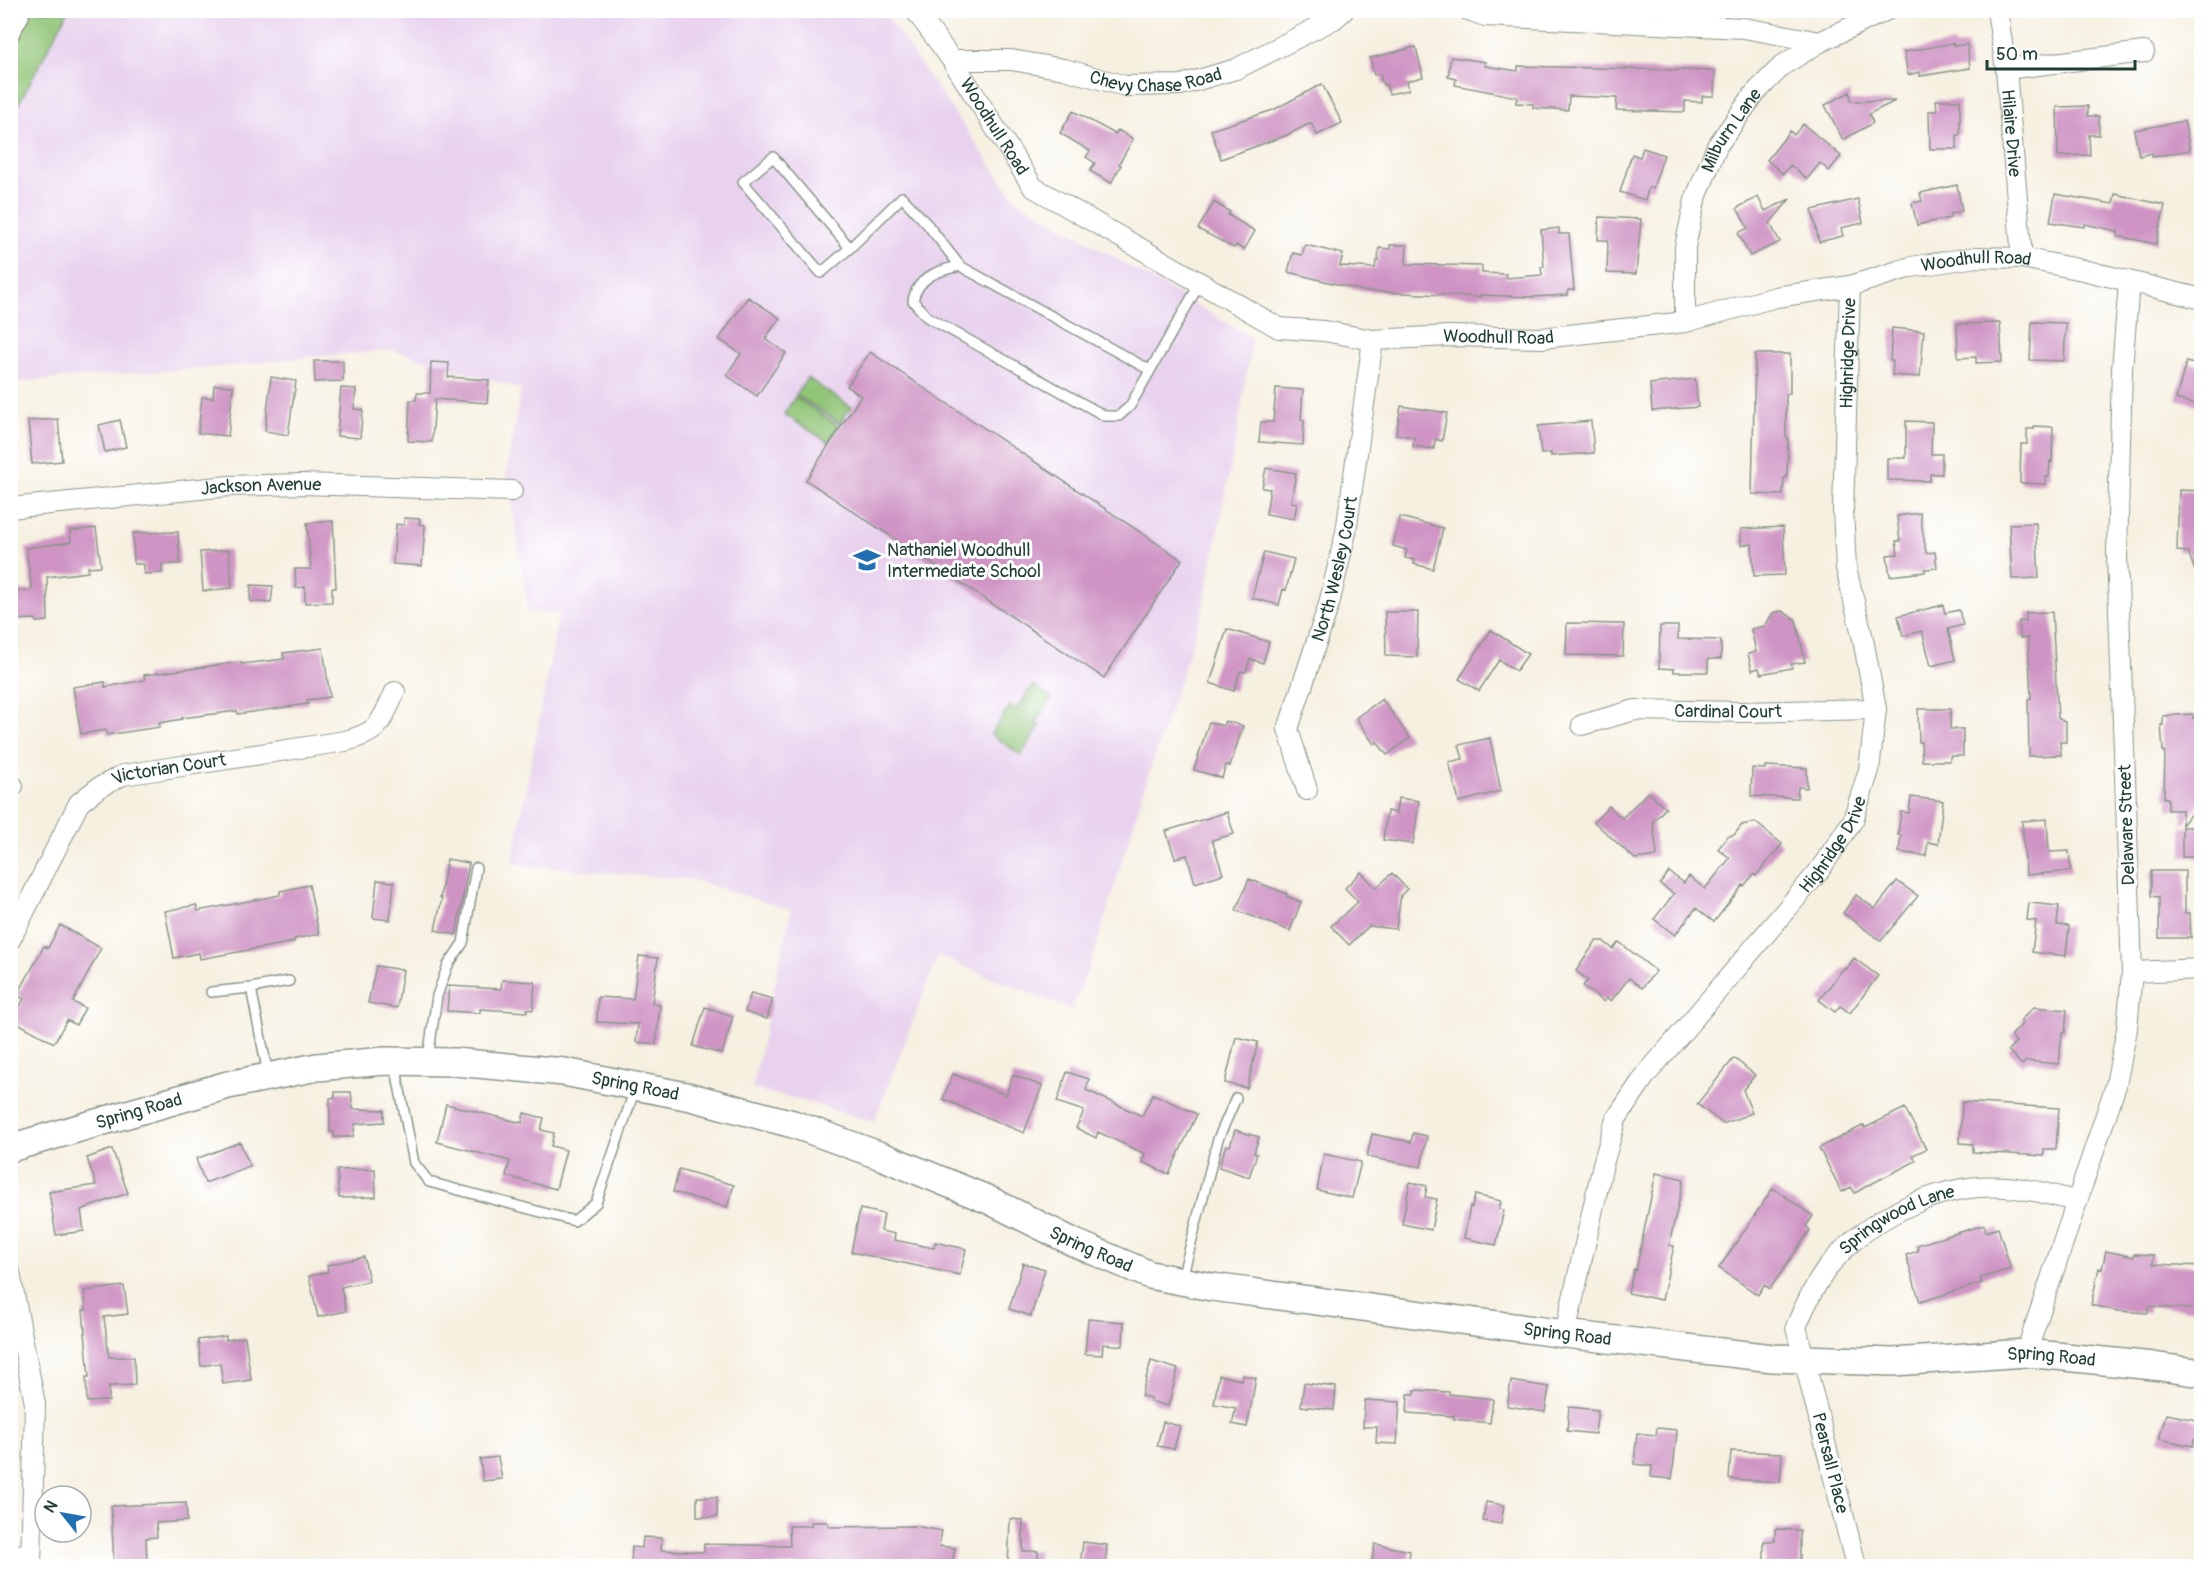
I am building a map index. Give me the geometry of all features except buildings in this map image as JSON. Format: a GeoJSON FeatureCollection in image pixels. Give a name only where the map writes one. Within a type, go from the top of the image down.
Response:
{"type":"FeatureCollection","features":[{"type":"Feature","properties":{"kind":"main road","name":"Spring Road"},"geometry":{"type":"LineString","coordinates":[[10,1148],[228,1084],[317,1067],[395,1061],[564,1072],[691,1097],[803,1128],[884,1157],[989,1200],[1075,1243],[1150,1275],[1212,1287],[1565,1334],[1804,1360],[1893,1362],[2026,1353],[2202,1373]]}},
{"type":"Feature","properties":{"kind":"street","name":"Woodhull Road"},"geometry":{"type":"LineString","coordinates":[[915,10],[952,60],[1034,187],[1279,328],[1324,331],[1373,340],[1449,336],[1542,338],[1685,322],[1776,297],[1850,286],[1911,267],[1976,257],[2022,258],[2084,270],[2202,299]]}},
{"type":"Feature","properties":{"kind":"street","name":"Chevy Chase Road"},"geometry":{"type":"LineString","coordinates":[[952,60],[1011,60],[1064,69],[1125,86],[1181,86],[1236,69],[1334,19],[1344,10]]}},
{"type":"Feature","properties":{"kind":"street"},"geometry":{"type":"LineString","coordinates":[[1468,10],[1485,16],[1744,28],[1820,42]]}},
{"type":"Feature","properties":{"kind":"street","name":"Milburn Lane"},"geometry":{"type":"LineString","coordinates":[[1685,322],[1685,248],[1695,200],[1717,146],[1755,93],[1783,65],[1820,42],[1887,10]]}},
{"type":"Feature","properties":{"kind":"street","name":"Hilaire Drive"},"geometry":{"type":"LineString","coordinates":[[1996,10],[2006,69],[2022,258]]}},
{"type":"Feature","properties":{"kind":"street"},"geometry":{"type":"LineString","coordinates":[[2006,69],[2144,52]]}},
{"type":"Feature","properties":{"kind":"street","name":"Delaware Street"},"geometry":{"type":"LineString","coordinates":[[2026,1353],[2115,1085],[2127,1029],[2132,972],[2117,554],[2122,370],[2129,282]]}},
{"type":"Feature","properties":{"kind":"street","name":"Highridge Drive"},"geometry":{"type":"LineString","coordinates":[[1565,1334],[1603,1164],[1616,1119],[1645,1076],[1819,871],[1853,820],[1869,770],[1876,709],[1863,639],[1846,568],[1844,511],[1850,286]]}},
{"type":"Feature","properties":{"kind":"street","name":"North Wesley Court"},"geometry":{"type":"LineString","coordinates":[[1308,790],[1288,729],[1329,604],[1346,532],[1373,340]]}},
{"type":"Feature","properties":{"kind":"street","name":"Jackson Avenue"},"geometry":{"type":"LineString","coordinates":[[10,508],[229,486],[303,484],[512,491]]}},
{"type":"Feature","properties":{"kind":"street","name":"Victorian Court"},"geometry":{"type":"LineString","coordinates":[[10,940],[79,803],[98,788],[123,775],[365,736],[380,725],[395,692]]}},
{"type":"Feature","properties":{"kind":"street","name":"Cardinal Court"},"geometry":{"type":"LineString","coordinates":[[1582,725],[1635,710],[1743,712],[1876,709]]}},
{"type":"Feature","properties":{"kind":"street"},"geometry":{"type":"LineString","coordinates":[[2132,972],[2202,969]]}},
{"type":"Feature","properties":{"kind":"street","name":"Springwood Lane"},"geometry":{"type":"LineString","coordinates":[[1804,1360],[1796,1327],[1808,1299],[1826,1269],[1851,1244],[1880,1222],[1914,1202],[1960,1189],[2005,1187],[2054,1195],[2077,1202]]}},
{"type":"Feature","properties":{"kind":"street"},"geometry":{"type":"LineString","coordinates":[[10,1273],[35,1404],[31,1560],[10,1556]]}},
{"type":"Feature","properties":{"kind":"street","name":"Pearsall Place"},"geometry":{"type":"LineString","coordinates":[[1804,1360],[1856,1566]]}},
{"type":"Feature","properties":{"kind":"lane"},"geometry":{"type":"LineString","coordinates":[[10,42],[24,17],[14,10]]}},
{"type":"Feature","properties":{"kind":"lane"},"geometry":{"type":"LineString","coordinates":[[850,248],[773,157],[743,182],[821,273],[850,248],[902,197],[960,266],[1150,370]]}},
{"type":"Feature","properties":{"kind":"lane"},"geometry":{"type":"LineString","coordinates":[[960,266],[933,273],[918,286],[913,301],[927,316],[1106,416],[1119,416],[1130,406],[1200,283]]}},
{"type":"Feature","properties":{"kind":"lane"},"geometry":{"type":"LineString","coordinates":[[427,1062],[437,996],[448,965],[463,944],[476,868]]}},
{"type":"Feature","properties":{"kind":"lane"},"geometry":{"type":"LineString","coordinates":[[211,992],[289,981]]}},
{"type":"Feature","properties":{"kind":"lane"},"geometry":{"type":"LineString","coordinates":[[251,988],[268,1077]]}},
{"type":"Feature","properties":{"kind":"lane"},"geometry":{"type":"LineString","coordinates":[[395,1061],[414,1163],[429,1182],[574,1221],[596,1203],[636,1086]]}},
{"type":"Feature","properties":{"kind":"lane"},"geometry":{"type":"LineString","coordinates":[[1182,1281],[1218,1139],[1236,1098]]}},
{"type":"Feature","properties":{"kind":"shaded area","name":"Nathaniel Woodhull Intermediate School"},"geometry":{"type":"Polygon","coordinates":[[[68,10],[883,11],[1015,199],[1252,338],[1238,429],[1202,613],[1144,789],[1096,948],[1072,1010],[938,956],[874,1122],[793,1098],[752,1089],[791,910],[693,880],[512,864],[559,613],[528,612],[506,474],[521,389],[392,350],[233,366],[11,382],[11,118],[68,10]]]}},
{"type":"Feature","properties":{"kind":"green space"},"geometry":{"type":"Polygon","coordinates":[[[11,11],[68,11],[11,118],[11,11]]]}},
{"type":"Feature","properties":{"kind":"green space"},"geometry":{"type":"Polygon","coordinates":[[[807,378],[851,407],[840,423],[796,395],[807,378]]]}},
{"type":"Feature","properties":{"kind":"green space"},"geometry":{"type":"Polygon","coordinates":[[[795,397],[839,426],[828,442],[784,414],[795,397]]]}},
{"type":"Feature","properties":{"kind":"green space"},"geometry":{"type":"Polygon","coordinates":[[[1033,685],[1052,698],[1035,723],[1040,726],[1021,755],[991,734],[1010,706],[1016,710],[1033,685]]]}},
{"type":"Feature","properties":{"kind":"place","name":"Nathaniel Woodhull Intermediate School"},"geometry":{"type":"Point","coordinates":[867,560]}}]}
